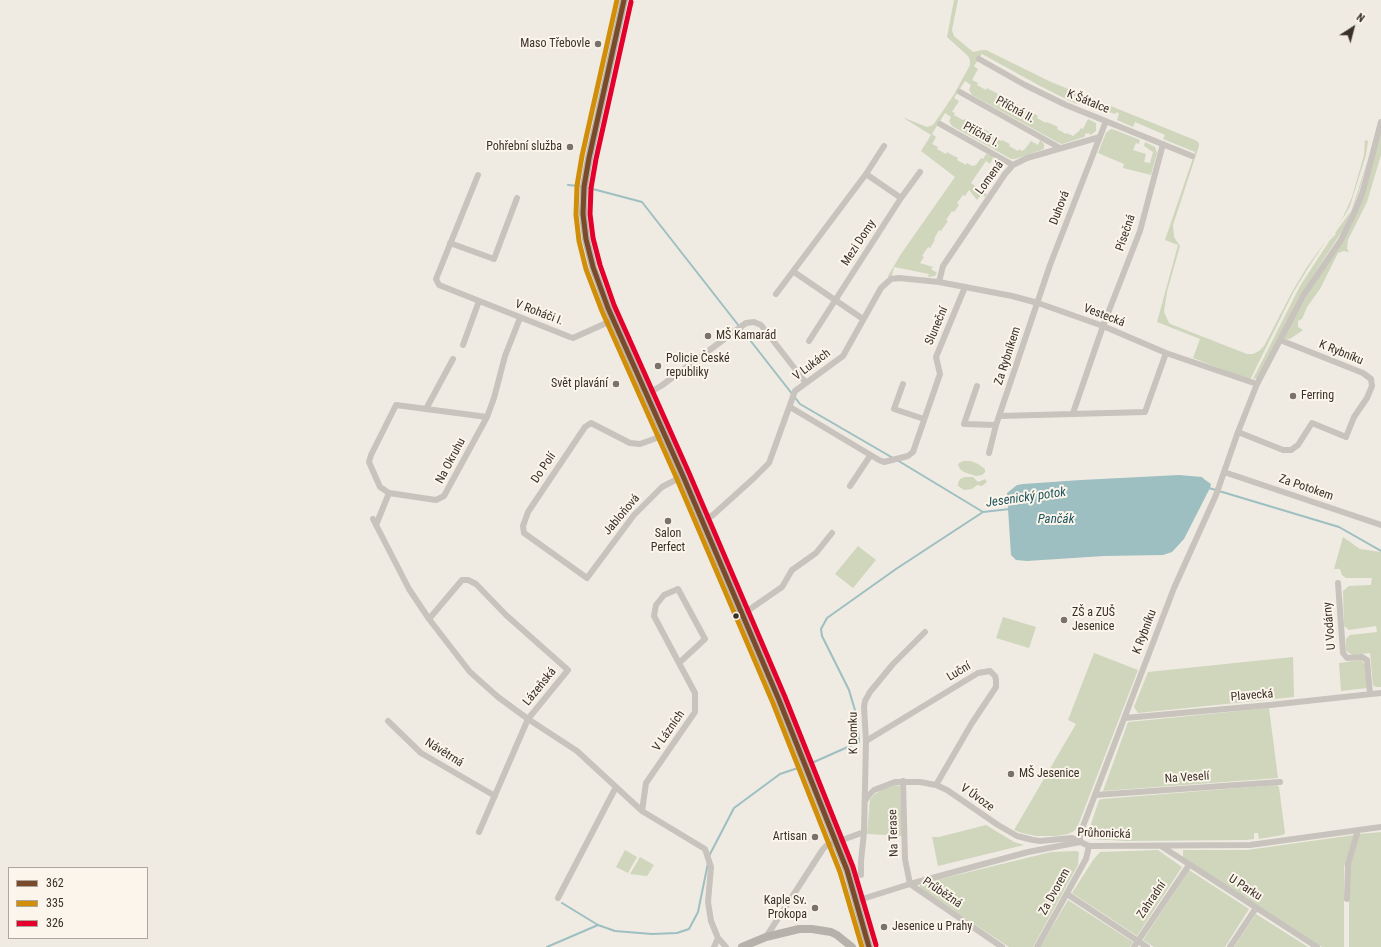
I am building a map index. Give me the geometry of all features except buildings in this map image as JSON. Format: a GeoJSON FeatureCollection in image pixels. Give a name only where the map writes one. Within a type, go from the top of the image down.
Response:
{"type":"FeatureCollection","features":[{"type":"Feature","properties":{"kind":"main road"},"geometry":{"type":"LineString","coordinates":[[624,0],[589,158],[584,190],[583,214],[586,239],[593,267],[613,320],[683,476],[779,700],[847,870],[869,947]]}},
{"type":"Feature","properties":{"kind":"main road"},"geometry":{"type":"LineString","coordinates":[[742,947],[766,937],[799,929],[820,929],[838,935],[852,947]]}},
{"type":"Feature","properties":{"kind":"street","name":"K Šátalce"},"geometry":{"type":"LineString","coordinates":[[979,59],[1066,105],[1192,156]]}},
{"type":"Feature","properties":{"kind":"street","name":"Příčná II."},"geometry":{"type":"LineString","coordinates":[[960,92],[1060,148]]}},
{"type":"Feature","properties":{"kind":"street","name":"Duhová"},"geometry":{"type":"LineString","coordinates":[[1038,303],[1050,265],[1106,121]]}},
{"type":"Feature","properties":{"kind":"street","name":"K Rybníku"},"geometry":{"type":"LineString","coordinates":[[1080,842],[1080,834],[1174,588],[1216,495],[1257,384],[1303,296],[1341,240],[1354,213],[1362,194],[1381,122]]}},
{"type":"Feature","properties":{"kind":"street","name":"Příčná I."},"geometry":{"type":"LineString","coordinates":[[940,124],[1013,165]]}},
{"type":"Feature","properties":{"kind":"street","name":"Lomená"},"geometry":{"type":"LineString","coordinates":[[939,282],[943,266],[1005,174],[1013,165],[1027,158],[1100,137]]}},
{"type":"Feature","properties":{"kind":"street","name":"Písečná"},"geometry":{"type":"LineString","coordinates":[[1103,326],[1140,231],[1163,144]]}},
{"type":"Feature","properties":{"kind":"street"},"geometry":{"type":"LineString","coordinates":[[776,294],[866,174],[884,146]]}},
{"type":"Feature","properties":{"kind":"street","name":"Mezi Domy"},"geometry":{"type":"LineString","coordinates":[[809,340],[901,198],[920,172]]}},
{"type":"Feature","properties":{"kind":"street"},"geometry":{"type":"LineString","coordinates":[[866,174],[901,198]]}},
{"type":"Feature","properties":{"kind":"street","name":"V Roháči I."},"geometry":{"type":"LineString","coordinates":[[478,175],[436,279],[438,285],[573,338],[613,320]]}},
{"type":"Feature","properties":{"kind":"street"},"geometry":{"type":"LineString","coordinates":[[450,243],[494,259],[517,198]]}},
{"type":"Feature","properties":{"kind":"street"},"geometry":{"type":"LineString","coordinates":[[794,272],[863,319]]}},
{"type":"Feature","properties":{"kind":"street","name":"V Lukách"},"geometry":{"type":"LineString","coordinates":[[702,521],[718,511],[769,462],[795,391],[843,356],[881,288],[891,279],[899,278],[939,282]]}},
{"type":"Feature","properties":{"kind":"street","name":"Vestecká"},"geometry":{"type":"LineString","coordinates":[[939,282],[1012,296],[1038,303],[1103,326],[1166,353],[1257,384]]}},
{"type":"Feature","properties":{"kind":"street","name":"Sluneční"},"geometry":{"type":"LineString","coordinates":[[790,407],[870,456],[884,462],[911,455],[940,374],[936,357],[965,287]]}},
{"type":"Feature","properties":{"kind":"street"},"geometry":{"type":"LineString","coordinates":[[462,345],[479,301]]}},
{"type":"Feature","properties":{"kind":"street","name":"Za Rybníkem"},"geometry":{"type":"LineString","coordinates":[[989,453],[996,425],[1038,303]]}},
{"type":"Feature","properties":{"kind":"street","name":"Na Okruhu"},"geometry":{"type":"LineString","coordinates":[[389,493],[436,500],[441,499],[447,492],[487,417],[494,398],[505,356],[520,318]]}},
{"type":"Feature","properties":{"kind":"street"},"geometry":{"type":"LineString","coordinates":[[647,394],[740,327],[746,323],[754,322],[761,325],[806,383]]}},
{"type":"Feature","properties":{"kind":"street"},"geometry":{"type":"LineString","coordinates":[[1073,413],[1103,326]]}},
{"type":"Feature","properties":{"kind":"street","name":"K Rybníku"},"geometry":{"type":"LineString","coordinates":[[1238,432],[1283,450],[1291,450],[1298,445],[1312,423],[1346,437],[1354,417],[1367,398],[1372,386],[1371,379],[1363,373],[1280,340]]}},
{"type":"Feature","properties":{"kind":"street"},"geometry":{"type":"LineString","coordinates":[[1000,416],[1145,412],[1166,353]]}},
{"type":"Feature","properties":{"kind":"street"},"geometry":{"type":"LineString","coordinates":[[426,409],[453,359]]}},
{"type":"Feature","properties":{"kind":"street"},"geometry":{"type":"LineString","coordinates":[[903,384],[894,409],[924,419]]}},
{"type":"Feature","properties":{"kind":"street","name":"Za Rybníkem"},"geometry":{"type":"LineString","coordinates":[[977,386],[964,424],[996,425]]}},
{"type":"Feature","properties":{"kind":"street"},"geometry":{"type":"LineString","coordinates":[[389,493],[380,487],[369,462],[396,405],[487,417]]}},
{"type":"Feature","properties":{"kind":"street","name":"Do Polí"},"geometry":{"type":"LineString","coordinates":[[587,578],[524,533],[523,526],[528,512],[585,427],[591,423],[630,443],[640,444],[665,435]]}},
{"type":"Feature","properties":{"kind":"street"},"geometry":{"type":"LineString","coordinates":[[850,486],[870,456]]}},
{"type":"Feature","properties":{"kind":"street","name":"Za Potokem"},"geometry":{"type":"LineString","coordinates":[[1224,472],[1381,525]]}},
{"type":"Feature","properties":{"kind":"street","name":"Jabloňová"},"geometry":{"type":"LineString","coordinates":[[587,578],[634,515],[662,487],[683,476]]}},
{"type":"Feature","properties":{"kind":"street","name":"Lázeňská"},"geometry":{"type":"LineString","coordinates":[[389,493],[374,522],[409,589],[429,620],[470,672],[498,697],[528,719],[568,670],[506,615],[476,584],[468,580],[462,580],[429,620]]}},
{"type":"Feature","properties":{"kind":"street"},"geometry":{"type":"LineString","coordinates":[[743,614],[782,587],[792,570],[816,553],[832,533]]}},
{"type":"Feature","properties":{"kind":"street","name":"U Vodárny"},"geometry":{"type":"LineString","coordinates":[[1338,583],[1343,653],[1347,658],[1362,657],[1367,660],[1370,694]]}},
{"type":"Feature","properties":{"kind":"street","name":"V Lázních"},"geometry":{"type":"LineString","coordinates":[[642,811],[646,783],[695,712],[695,693],[679,663],[654,616],[656,605],[664,595],[678,589],[706,639],[679,663]]}},
{"type":"Feature","properties":{"kind":"street","name":"K Domku"},"geometry":{"type":"LineString","coordinates":[[861,875],[865,802],[866,742],[864,707],[867,697],[893,664],[925,632]]}},
{"type":"Feature","properties":{"kind":"street","name":"Luční"},"geometry":{"type":"LineString","coordinates":[[866,742],[978,673],[990,670],[995,676],[997,684],[996,687],[972,723],[936,785]]}},
{"type":"Feature","properties":{"kind":"street","name":"Plavecká"},"geometry":{"type":"LineString","coordinates":[[1125,718],[1381,693]]}},
{"type":"Feature","properties":{"kind":"street"},"geometry":{"type":"LineString","coordinates":[[479,832],[528,719],[577,750],[642,811],[706,849],[711,867],[708,902],[711,921],[718,938],[726,947]]}},
{"type":"Feature","properties":{"kind":"street","name":"Návětrná"},"geometry":{"type":"LineString","coordinates":[[388,721],[421,753],[495,796]]}},
{"type":"Feature","properties":{"kind":"street","name":"Na Terase"},"geometry":{"type":"LineString","coordinates":[[903,781],[905,859],[910,884]]}},
{"type":"Feature","properties":{"kind":"street","name":"V Úvoze"},"geometry":{"type":"LineString","coordinates":[[865,802],[871,793],[878,788],[895,782],[920,782],[936,785],[947,790],[998,825],[1017,836],[1040,841],[1072,838],[1080,842]]}},
{"type":"Feature","properties":{"kind":"street","name":"Na Veselí"},"geometry":{"type":"LineString","coordinates":[[1095,795],[1280,782]]}},
{"type":"Feature","properties":{"kind":"street"},"geometry":{"type":"LineString","coordinates":[[558,898],[616,788]]}},
{"type":"Feature","properties":{"kind":"street","name":"Průhonická"},"geometry":{"type":"LineString","coordinates":[[856,901],[910,884],[1028,852],[1080,842],[1089,846],[1250,845],[1381,826]]}},
{"type":"Feature","properties":{"kind":"street"},"geometry":{"type":"LineString","coordinates":[[1347,899],[1348,864],[1358,830]]}},
{"type":"Feature","properties":{"kind":"street"},"geometry":{"type":"LineString","coordinates":[[766,937],[823,849],[826,846],[864,832]]}},
{"type":"Feature","properties":{"kind":"street","name":"Za Dvorem"},"geometry":{"type":"LineString","coordinates":[[1037,947],[1086,859],[1089,846]]}},
{"type":"Feature","properties":{"kind":"street","name":"U Parku"},"geometry":{"type":"LineString","coordinates":[[1161,846],[1317,947]]}},
{"type":"Feature","properties":{"kind":"street","name":"Zahradní"},"geometry":{"type":"LineString","coordinates":[[1136,944],[1189,865]]}},
{"type":"Feature","properties":{"kind":"street","name":"Průběžná"},"geometry":{"type":"LineString","coordinates":[[910,884],[1002,947]]}},
{"type":"Feature","properties":{"kind":"street"},"geometry":{"type":"LineString","coordinates":[[1066,894],[1136,944],[1147,947]]}},
{"type":"Feature","properties":{"kind":"street"},"geometry":{"type":"LineString","coordinates":[[1230,947],[1256,908]]}},
{"type":"Feature","properties":{"kind":"street"},"geometry":{"type":"LineString","coordinates":[[714,947],[718,938]]}},
{"type":"Feature","properties":{"kind":"green space"},"geometry":{"type":"Polygon","coordinates":[[[954,0],[958,0],[952,30],[954,36],[973,52],[986,50],[1051,82],[1195,140],[1199,143],[1173,225],[1174,237],[1180,246],[1167,292],[1164,312],[1169,323],[1247,354],[1253,354],[1259,351],[1264,346],[1293,290],[1326,240],[1294,291],[1250,380],[1193,358],[1200,339],[1157,322],[1178,245],[1165,240],[1195,152],[1163,139],[1165,135],[1135,122],[1133,127],[1117,120],[1119,114],[1117,112],[1115,114],[1109,112],[1079,99],[1077,104],[1068,100],[982,54],[974,66],[978,69],[972,80],[978,83],[977,85],[986,90],[987,88],[998,94],[997,96],[1006,101],[1007,99],[1018,105],[1017,107],[1026,112],[1027,110],[1033,113],[1038,116],[1037,118],[1058,127],[1057,129],[1066,134],[1067,133],[1073,136],[1081,128],[1083,129],[1088,119],[1096,123],[1096,131],[1090,135],[1089,133],[1085,134],[1084,137],[1062,144],[1059,143],[972,95],[969,90],[971,85],[965,81],[954,98],[959,101],[952,112],[955,113],[954,115],[963,120],[965,119],[981,130],[982,128],[993,134],[992,136],[1010,144],[1009,146],[1018,151],[1019,149],[1022,151],[1025,149],[1031,141],[1038,145],[1040,140],[1044,144],[1044,149],[1011,159],[952,126],[949,121],[951,117],[945,113],[932,134],[936,137],[932,144],[946,154],[947,152],[958,158],[957,160],[966,165],[967,163],[972,166],[976,165],[986,154],[992,156],[993,158],[990,164],[986,161],[971,183],[987,194],[985,197],[981,195],[977,200],[969,190],[965,196],[963,195],[957,203],[959,205],[954,212],[952,211],[946,220],[948,221],[941,231],[939,230],[930,248],[928,247],[922,256],[924,257],[920,263],[933,267],[931,269],[937,273],[935,276],[928,277],[929,274],[894,267],[892,276],[888,277],[901,254],[955,177],[921,151],[931,135],[902,117],[927,127],[933,125],[953,96],[970,65],[968,56],[947,37],[954,0]]]}},
{"type":"Feature","properties":{"kind":"green space"},"geometry":{"type":"Polygon","coordinates":[[[1111,129],[1140,140],[1139,144],[1136,143],[1133,150],[1146,154],[1144,162],[1150,163],[1153,152],[1144,146],[1145,142],[1155,147],[1157,153],[1151,175],[1123,168],[1124,164],[1098,153],[1106,133],[1111,129]]]}},
{"type":"Feature","properties":{"kind":"green space"},"geometry":{"type":"Polygon","coordinates":[[[1381,132],[1381,155],[1367,202],[1348,240],[1347,249],[1349,252],[1344,251],[1338,253],[1320,289],[1307,307],[1302,319],[1298,321],[1298,327],[1303,330],[1290,339],[1285,339],[1284,337],[1301,305],[1343,239],[1381,132]]]}},
{"type":"Feature","properties":{"kind":"green space"},"geometry":{"type":"Polygon","coordinates":[[[1365,140],[1368,141],[1366,155],[1350,206],[1345,215],[1335,228],[1343,217],[1352,197],[1364,155],[1365,140]]]}},
{"type":"Feature","properties":{"kind":"green space"},"geometry":{"type":"Polygon","coordinates":[[[1369,155],[1358,195],[1344,228],[1298,299],[1258,378],[1253,379],[1300,286],[1351,211],[1369,155]]]}},
{"type":"Feature","properties":{"kind":"green space"},"geometry":{"type":"Polygon","coordinates":[[[963,461],[971,461],[978,464],[985,469],[985,472],[982,475],[976,476],[964,472],[958,465],[963,461]]]}},
{"type":"Feature","properties":{"kind":"green space"},"geometry":{"type":"Polygon","coordinates":[[[965,477],[973,477],[978,482],[985,479],[987,482],[982,486],[977,485],[972,489],[964,490],[958,486],[958,483],[960,479],[965,477]]]}},
{"type":"Feature","properties":{"kind":"green space"},"geometry":{"type":"Polygon","coordinates":[[[1343,537],[1360,549],[1381,552],[1381,687],[1376,687],[1373,685],[1370,653],[1352,655],[1346,651],[1346,639],[1350,635],[1377,632],[1376,626],[1349,630],[1344,626],[1343,591],[1349,586],[1371,585],[1372,578],[1346,578],[1342,575],[1340,569],[1334,569],[1343,537]]]}},
{"type":"Feature","properties":{"kind":"green space"},"geometry":{"type":"Polygon","coordinates":[[[858,546],[876,560],[853,588],[835,574],[858,546]]]}},
{"type":"Feature","properties":{"kind":"green space"},"geometry":{"type":"Polygon","coordinates":[[[1003,617],[1036,627],[1029,648],[996,638],[1003,617]]]}},
{"type":"Feature","properties":{"kind":"green space"},"geometry":{"type":"Polygon","coordinates":[[[1094,653],[1138,670],[1077,828],[1068,834],[1057,836],[1036,836],[1014,830],[1076,724],[1068,720],[1094,653]]]}},
{"type":"Feature","properties":{"kind":"green space"},"geometry":{"type":"Polygon","coordinates":[[[1293,657],[1294,697],[1138,713],[1134,707],[1148,672],[1293,657]]]}},
{"type":"Feature","properties":{"kind":"green space"},"geometry":{"type":"Polygon","coordinates":[[[1361,660],[1365,664],[1367,688],[1341,691],[1339,663],[1361,660]]]}},
{"type":"Feature","properties":{"kind":"green space"},"geometry":{"type":"Polygon","coordinates":[[[1269,708],[1278,778],[1103,791],[1128,722],[1269,708]]]}},
{"type":"Feature","properties":{"kind":"green space"},"geometry":{"type":"Polygon","coordinates":[[[896,785],[900,786],[902,836],[867,834],[870,799],[883,789],[896,785]]]}},
{"type":"Feature","properties":{"kind":"green space"},"geometry":{"type":"Polygon","coordinates":[[[1277,785],[1279,787],[1285,833],[1283,835],[1259,839],[1258,833],[1254,833],[1254,839],[1246,840],[1126,841],[1091,839],[1089,830],[1099,800],[1102,799],[1277,785]]]}},
{"type":"Feature","properties":{"kind":"green space"},"geometry":{"type":"Polygon","coordinates":[[[986,825],[1014,842],[1024,845],[938,866],[932,837],[939,837],[986,825]]]}},
{"type":"Feature","properties":{"kind":"green space"},"geometry":{"type":"Polygon","coordinates":[[[1381,832],[1381,947],[1349,947],[1349,868],[1359,834],[1381,832]]]}},
{"type":"Feature","properties":{"kind":"green space"},"geometry":{"type":"Polygon","coordinates":[[[1354,835],[1344,867],[1344,947],[1322,947],[1183,858],[1183,850],[1247,850],[1354,835]]]}},
{"type":"Feature","properties":{"kind":"green space"},"geometry":{"type":"Polygon","coordinates":[[[625,850],[637,857],[628,873],[616,867],[625,850]]]}},
{"type":"Feature","properties":{"kind":"green space"},"geometry":{"type":"Polygon","coordinates":[[[1158,850],[1182,867],[1137,936],[1072,893],[1093,860],[1100,852],[1158,850]]]}},
{"type":"Feature","properties":{"kind":"green space"},"geometry":{"type":"Polygon","coordinates":[[[1051,852],[1079,852],[1078,865],[1033,947],[1009,947],[920,888],[920,884],[1051,852]]]}},
{"type":"Feature","properties":{"kind":"green space"},"geometry":{"type":"Polygon","coordinates":[[[640,857],[654,865],[647,876],[630,874],[640,857]]]}},
{"type":"Feature","properties":{"kind":"green space"},"geometry":{"type":"Polygon","coordinates":[[[1189,870],[1249,909],[1225,947],[1154,947],[1143,940],[1189,870]]]}},
{"type":"Feature","properties":{"kind":"green space"},"geometry":{"type":"Polygon","coordinates":[[[1068,900],[1133,942],[1130,947],[1040,947],[1068,900]]]}},
{"type":"Feature","properties":{"kind":"green space"},"geometry":{"type":"Polygon","coordinates":[[[1256,914],[1308,947],[1234,947],[1256,914]]]}},
{"type":"Feature","properties":{"kind":"water","name":"Pančák"},"geometry":{"type":"Polygon","coordinates":[[[1179,475],[1202,477],[1211,484],[1184,539],[1172,552],[1163,555],[1104,556],[1027,561],[1016,560],[1011,555],[1007,493],[1017,485],[1179,475]]]}},
{"type":"Feature","properties":{"kind":"waterway"},"geometry":{"type":"LineString","coordinates":[[568,185],[579,186]]}},
{"type":"Feature","properties":{"kind":"waterway"},"geometry":{"type":"LineString","coordinates":[[589,188],[642,202],[800,404],[893,458]]}},
{"type":"Feature","properties":{"kind":"waterway"},"geometry":{"type":"LineString","coordinates":[[897,460],[983,512]]}},
{"type":"Feature","properties":{"kind":"waterway","name":"Jesenický potok"},"geometry":{"type":"LineString","coordinates":[[1209,488],[1339,527],[1381,551]]}},
{"type":"Feature","properties":{"kind":"waterway","name":"Jesenický potok"},"geometry":{"type":"LineString","coordinates":[[814,762],[859,742],[857,717],[849,690],[822,636],[821,629],[827,618],[896,569],[983,512],[1010,509]]}},
{"type":"Feature","properties":{"kind":"waterway","name":"Jesenický potok"},"geometry":{"type":"LineString","coordinates":[[709,856],[734,808],[780,774],[798,768]]}},
{"type":"Feature","properties":{"kind":"waterway","name":"Jesenický potok"},"geometry":{"type":"LineString","coordinates":[[547,947],[598,925],[615,931],[652,934],[677,933],[689,929],[698,912],[708,863]]}},
{"type":"Feature","properties":{"kind":"waterway"},"geometry":{"type":"LineString","coordinates":[[562,903],[598,925]]}},
{"type":"Feature","properties":{"kind":"transit line","name":"335"},"geometry":{"type":"LineString","coordinates":[[617,0],[582,156],[577,186],[576,215],[579,241],[586,269],[602,311],[677,479],[773,703],[840,872],[862,947]]}},
{"type":"Feature","properties":{"kind":"transit line","name":"362"},"geometry":{"type":"LineString","coordinates":[[624,0],[584,187],[583,214],[586,239],[593,267],[608,308],[683,476],[779,700],[847,870],[869,947]]}},
{"type":"Feature","properties":{"kind":"transit line","name":"326"},"geometry":{"type":"LineString","coordinates":[[631,2],[596,159],[591,188],[590,214],[593,238],[600,265],[614,305],[689,473],[785,697],[853,867],[876,945]]}},
{"type":"Feature","properties":{"kind":"place","name":"Maso Třebovle"},"geometry":{"type":"Point","coordinates":[598,44]}},
{"type":"Feature","properties":{"kind":"place","name":"Pohřební služba"},"geometry":{"type":"Point","coordinates":[570,147]}},
{"type":"Feature","properties":{"kind":"place","name":"MŠ Kamarád"},"geometry":{"type":"Point","coordinates":[708,336]}},
{"type":"Feature","properties":{"kind":"place","name":"Policie České republiky"},"geometry":{"type":"Point","coordinates":[658,366]}},
{"type":"Feature","properties":{"kind":"place","name":"Svět plavání"},"geometry":{"type":"Point","coordinates":[616,384]}},
{"type":"Feature","properties":{"kind":"place","name":"Ferring"},"geometry":{"type":"Point","coordinates":[1293,396]}},
{"type":"Feature","properties":{"kind":"place","name":"Salon Perfect"},"geometry":{"type":"Point","coordinates":[668,521]}},
{"type":"Feature","properties":{"kind":"place","name":"ZŠ a ZUŠ Jesenice"},"geometry":{"type":"Point","coordinates":[1064,620]}},
{"type":"Feature","properties":{"kind":"place","name":"MŠ Jesenice"},"geometry":{"type":"Point","coordinates":[1011,774]}},
{"type":"Feature","properties":{"kind":"place","name":"Artisan"},"geometry":{"type":"Point","coordinates":[815,837]}},
{"type":"Feature","properties":{"kind":"place","name":"Kaple Sv. Prokopa"},"geometry":{"type":"Point","coordinates":[815,908]}},
{"type":"Feature","properties":{"kind":"place","name":"Jesenice u Prahy"},"geometry":{"type":"Point","coordinates":[884,927]}}]}
